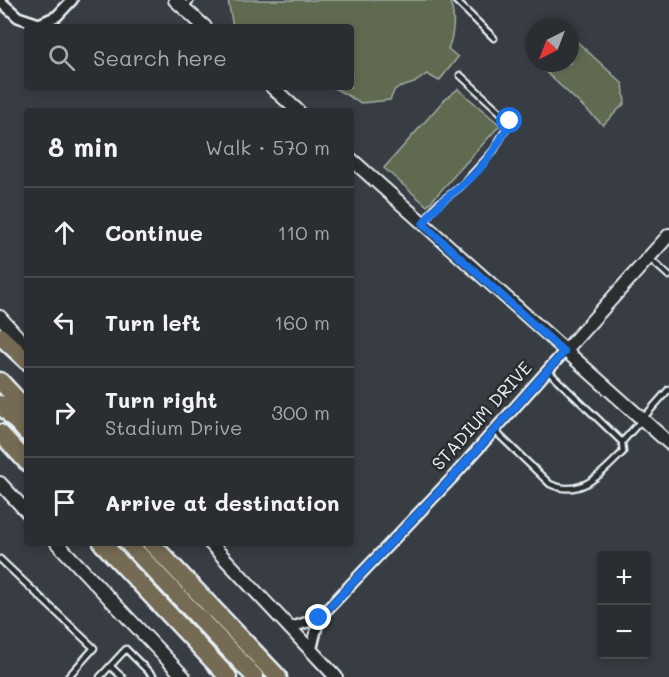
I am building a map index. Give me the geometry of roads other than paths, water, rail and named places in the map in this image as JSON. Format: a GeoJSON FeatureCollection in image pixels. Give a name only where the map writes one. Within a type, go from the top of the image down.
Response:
{"type":"FeatureCollection","features":[{"type":"Feature","properties":{"kind":"highway"},"geometry":{"type":"LineString","coordinates":[[0,336],[24,359]]}},
{"type":"Feature","properties":{"kind":"highway"},"geometry":{"type":"LineString","coordinates":[[0,381],[24,407]]}},
{"type":"Feature","properties":{"kind":"highway"},"geometry":{"type":"LineString","coordinates":[[0,404],[24,430]]}},
{"type":"Feature","properties":{"kind":"highway"},"geometry":{"type":"LineString","coordinates":[[0,433],[24,459]]}},
{"type":"Feature","properties":{"kind":"highway"},"geometry":{"type":"LineString","coordinates":[[105,546],[228,677]]}},
{"type":"Feature","properties":{"kind":"highway"},"geometry":{"type":"LineString","coordinates":[[131,546],[255,677]]}},
{"type":"Feature","properties":{"kind":"highway"},"geometry":{"type":"LineString","coordinates":[[154,546],[278,677]]}},
{"type":"Feature","properties":{"kind":"street"},"geometry":{"type":"LineString","coordinates":[[0,1],[18,17],[39,24],[57,16],[72,0]]}},
{"type":"Feature","properties":{"kind":"street"},"geometry":{"type":"LineString","coordinates":[[183,3],[202,24]]}},
{"type":"Feature","properties":{"kind":"street"},"geometry":{"type":"LineString","coordinates":[[275,90],[295,108]]}},
{"type":"Feature","properties":{"kind":"street"},"geometry":{"type":"LineString","coordinates":[[354,162],[564,352],[669,443]]}},
{"type":"Feature","properties":{"kind":"street","name":"STADIUM DRIVE"},"geometry":{"type":"LineString","coordinates":[[290,628],[319,618],[495,431],[669,235]]}},
{"type":"Feature","properties":{"kind":"street"},"geometry":{"type":"LineString","coordinates":[[0,317],[24,343]]}},
{"type":"Feature","properties":{"kind":"street"},"geometry":{"type":"LineString","coordinates":[[0,483],[24,509]]}},
{"type":"Feature","properties":{"kind":"street"},"geometry":{"type":"LineString","coordinates":[[60,546],[184,677]]}},
{"type":"Feature","properties":{"kind":"street"},"geometry":{"type":"LineString","coordinates":[[213,546],[336,677]]}},
{"type":"Feature","properties":{"kind":"street","name":"STADIUM DRIVE"},"geometry":{"type":"LineString","coordinates":[[311,651],[319,618]]}},
{"type":"Feature","properties":{"kind":"lane"},"geometry":{"type":"LineString","coordinates":[[455,0],[494,38]]}},
{"type":"Feature","properties":{"kind":"lane"},"geometry":{"type":"LineString","coordinates":[[423,224],[436,205],[460,187],[494,150],[510,121],[460,75]]}},
{"type":"Feature","properties":{"kind":"lane"},"geometry":{"type":"LineString","coordinates":[[648,257],[669,276]]}},
{"type":"Feature","properties":{"kind":"lane"},"geometry":{"type":"LineString","coordinates":[[495,431],[550,484],[558,488],[585,486],[594,481],[623,452],[622,442],[547,370]]}},
{"type":"Feature","properties":{"kind":"lane"},"geometry":{"type":"LineString","coordinates":[[622,442],[669,389]]}},
{"type":"Feature","properties":{"kind":"lane"},"geometry":{"type":"LineString","coordinates":[[0,559],[94,648],[68,677]]}},
{"type":"Feature","properties":{"kind":"lane"},"geometry":{"type":"LineString","coordinates":[[100,677],[126,649],[154,677]]}},
{"type":"Feature","properties":{"kind":"lane"},"geometry":{"type":"LineString","coordinates":[[110,666],[122,677]]}}]}
